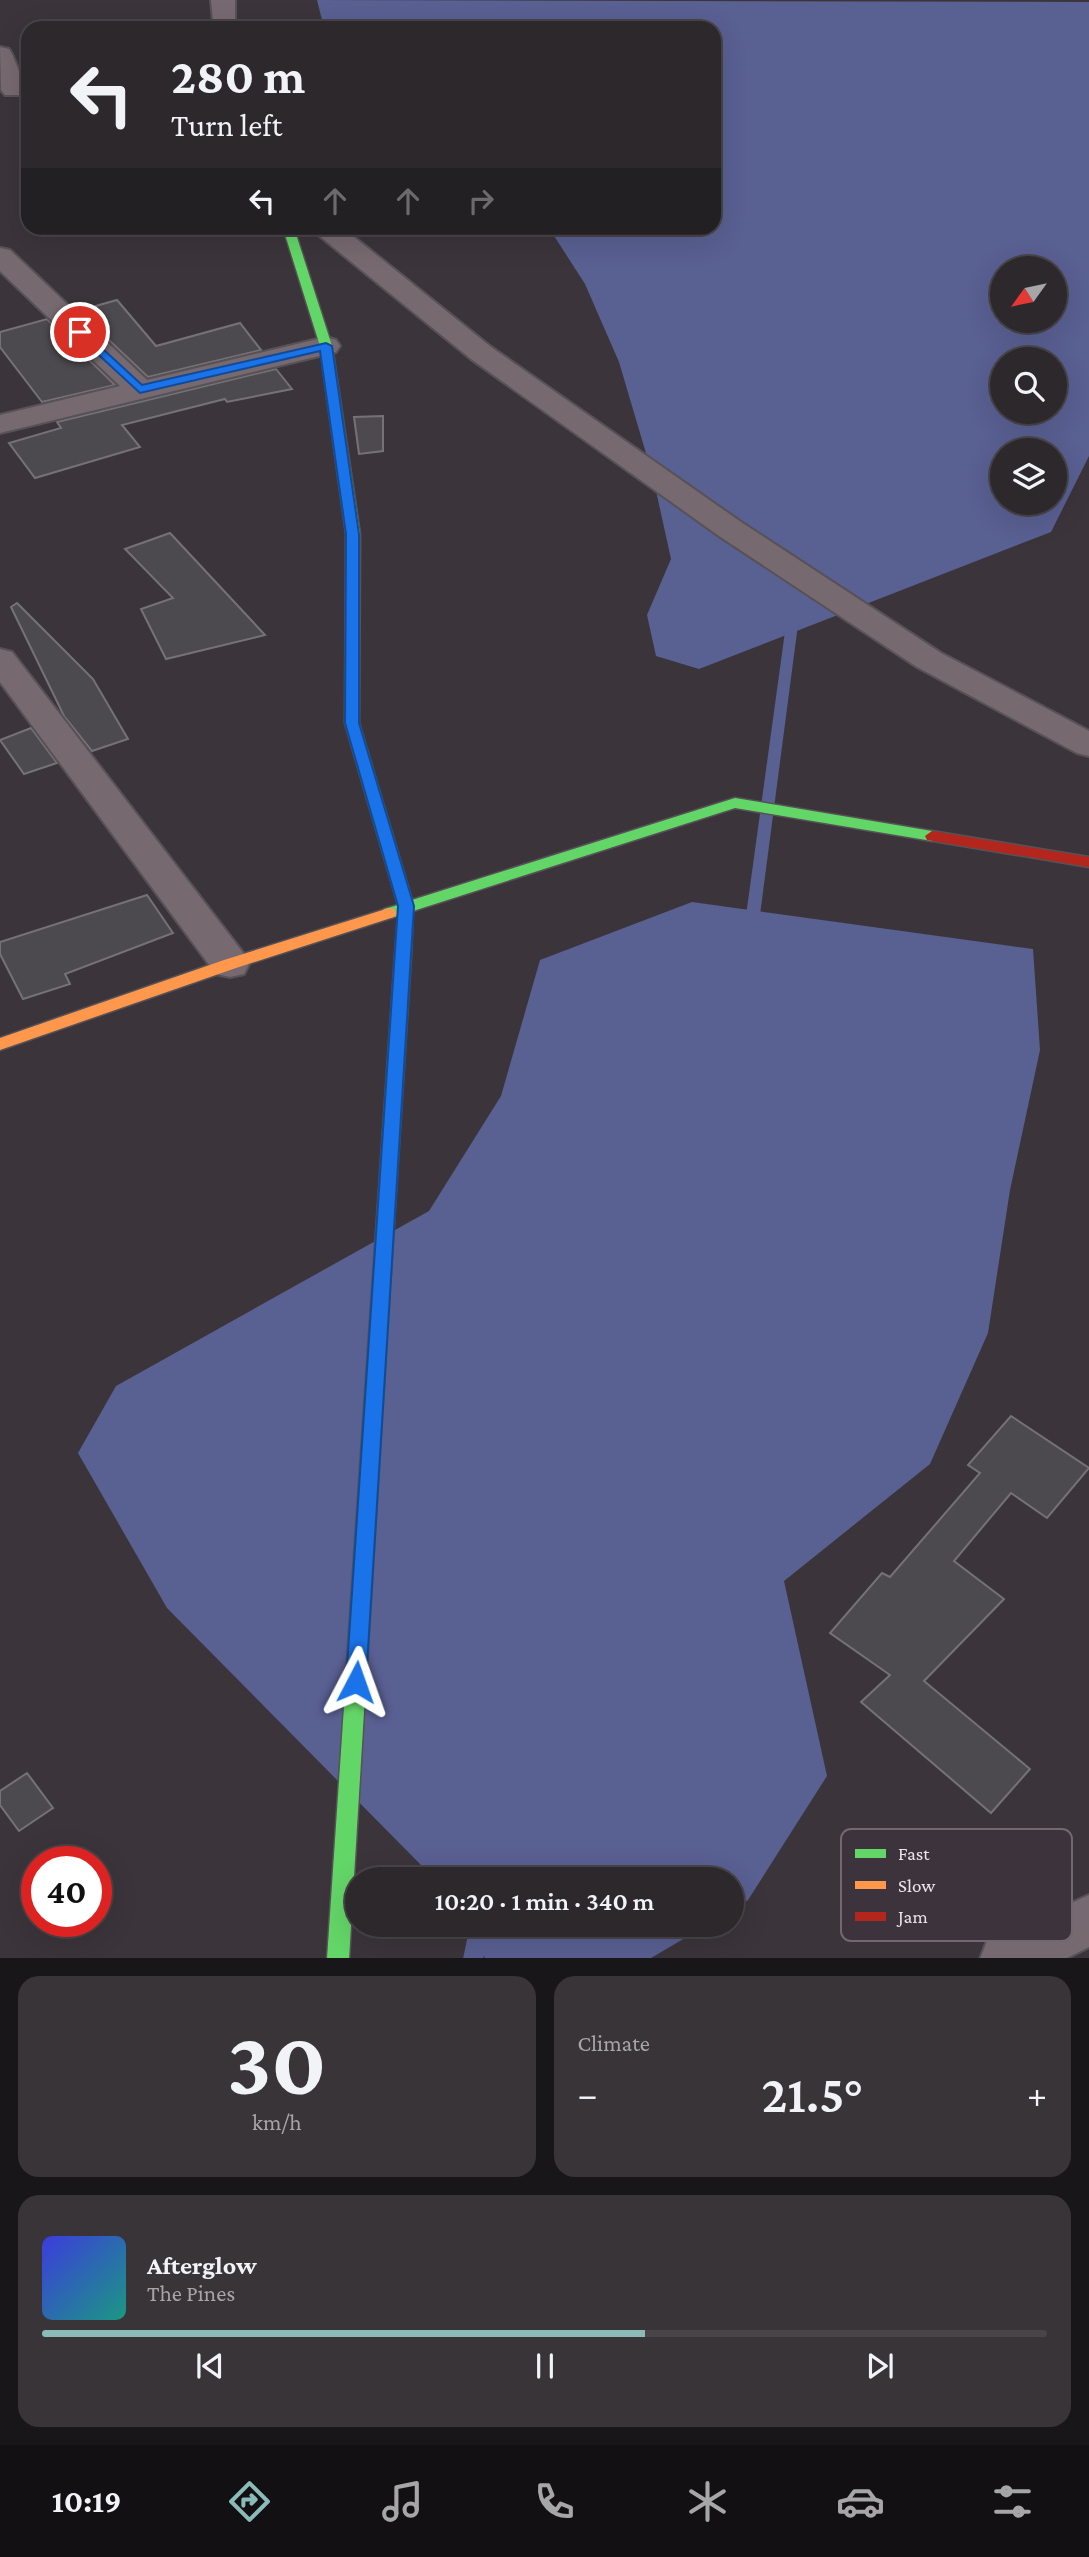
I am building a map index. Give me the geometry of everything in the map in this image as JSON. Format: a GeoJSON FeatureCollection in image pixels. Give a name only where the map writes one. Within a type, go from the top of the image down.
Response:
{"type":"FeatureCollection","features":[{"type":"Feature","properties":{"kind":"street"},"geometry":{"type":"LineString","coordinates":[[222,21],[223,0]]}},
{"type":"Feature","properties":{"kind":"street"},"geometry":{"type":"LineString","coordinates":[[0,54],[14,90]]}},
{"type":"Feature","properties":{"kind":"street"},"geometry":{"type":"LineString","coordinates":[[290,235],[326,346],[353,534],[352,723],[406,906],[338,1958]]}},
{"type":"Feature","properties":{"kind":"street"},"geometry":{"type":"LineString","coordinates":[[336,235],[481,353],[730,529],[929,660],[1089,745]]}},
{"type":"Feature","properties":{"kind":"street"},"geometry":{"type":"LineString","coordinates":[[0,256],[140,389]]}},
{"type":"Feature","properties":{"kind":"street"},"geometry":{"type":"LineString","coordinates":[[0,424],[326,346]]}},
{"type":"Feature","properties":{"kind":"street"},"geometry":{"type":"LineString","coordinates":[[0,659],[230,964]]}},
{"type":"Feature","properties":{"kind":"street"},"geometry":{"type":"LineString","coordinates":[[0,1044],[406,906],[735,803],[1089,862]]}},
{"type":"Feature","properties":{"kind":"street"},"geometry":{"type":"LineString","coordinates":[[1072,1928],[1089,1920]]}},
{"type":"Feature","properties":{"kind":"street"},"geometry":{"type":"LineString","coordinates":[[1006,1958],[1043,1941]]}},
{"type":"Feature","properties":{"kind":"water"},"geometry":{"type":"Polygon","coordinates":[[[317,0],[1089,2],[1089,456],[1067,500],[1067,438],[990,438],[990,515],[1060,515],[1051,532],[699,669],[656,656],[647,615],[671,559],[653,477],[619,362],[585,284],[554,235],[721,235],[721,21],[322,21],[317,0]]]}},
{"type":"Feature","properties":{"kind":"water"},"geometry":{"type":"Polygon","coordinates":[[[692,902],[1033,949],[1040,1050],[1010,1190],[988,1333],[930,1464],[784,1581],[827,1776],[744,1902],[744,1867],[423,1867],[167,1608],[78,1453],[116,1386],[429,1211],[501,1096],[540,960],[692,902]]]}},
{"type":"Feature","properties":{"kind":"water"},"geometry":{"type":"Polygon","coordinates":[[[470,1937],[687,1937],[651,1958],[485,1958],[470,1937]]]}},
{"type":"Feature","properties":{"kind":"building"},"geometry":{"type":"Polygon","coordinates":[[[117,300],[156,346],[240,323],[261,350],[148,377],[78,311],[117,300]]]}},
{"type":"Feature","properties":{"kind":"building"},"geometry":{"type":"Polygon","coordinates":[[[47,319],[115,385],[42,402],[0,347],[0,332],[47,319]]]}},
{"type":"Feature","properties":{"kind":"building"},"geometry":{"type":"Polygon","coordinates":[[[276,369],[292,389],[227,402],[225,399],[122,425],[140,447],[35,478],[9,443],[61,428],[57,422],[276,369]]]}},
{"type":"Feature","properties":{"kind":"building"},"geometry":{"type":"Polygon","coordinates":[[[383,416],[383,451],[359,454],[354,417],[383,416]]]}},
{"type":"Feature","properties":{"kind":"building"},"geometry":{"type":"Polygon","coordinates":[[[170,533],[265,635],[166,659],[141,609],[173,598],[125,549],[170,533]]]}},
{"type":"Feature","properties":{"kind":"building"},"geometry":{"type":"Polygon","coordinates":[[[17,603],[93,679],[128,739],[92,751],[64,716],[11,607],[17,603]]]}},
{"type":"Feature","properties":{"kind":"building"},"geometry":{"type":"Polygon","coordinates":[[[31,728],[57,763],[24,774],[0,740],[31,728]]]}},
{"type":"Feature","properties":{"kind":"building"},"geometry":{"type":"Polygon","coordinates":[[[147,895],[173,933],[65,974],[70,984],[23,999],[0,954],[0,942],[147,895]]]}},
{"type":"Feature","properties":{"kind":"building"},"geometry":{"type":"Polygon","coordinates":[[[1011,1416],[1089,1468],[1047,1518],[1011,1493],[954,1561],[1004,1599],[924,1681],[1030,1769],[991,1813],[861,1702],[890,1675],[830,1633],[882,1573],[890,1577],[980,1473],[968,1465],[1011,1416]]]}},
{"type":"Feature","properties":{"kind":"building"},"geometry":{"type":"Polygon","coordinates":[[[27,1773],[53,1808],[19,1831],[0,1805],[0,1791],[27,1773]]]}},
{"type":"Feature","properties":{"kind":"waterway"},"geometry":{"type":"LineString","coordinates":[[751,930],[793,617]]}},
{"type":"Feature","properties":{"kind":"waterway"},"geometry":{"type":"LineString","coordinates":[[473,1958],[478,1937]]}},
{"type":"Feature","properties":{"kind":"traffic: fast"},"geometry":{"type":"LineString","coordinates":[[290,235],[326,346],[353,534],[352,723],[406,907],[403,955]]}},
{"type":"Feature","properties":{"kind":"traffic: fast"},"geometry":{"type":"LineString","coordinates":[[389,913],[735,803],[932,836]]}},
{"type":"Feature","properties":{"kind":"traffic: fast"},"geometry":{"type":"LineString","coordinates":[[338,1958],[377,1350]]}},
{"type":"Feature","properties":{"kind":"traffic: slow"},"geometry":{"type":"LineString","coordinates":[[0,1044],[230,964],[389,913]]}},
{"type":"Feature","properties":{"kind":"traffic: slow"},"geometry":{"type":"LineString","coordinates":[[377,1350],[403,955]]}},
{"type":"Feature","properties":{"kind":"traffic: jam"},"geometry":{"type":"LineString","coordinates":[[932,836],[1089,862]]}},
{"type":"Feature","properties":{"kind":"route"},"geometry":{"type":"LineString","coordinates":[[80,332],[140,389],[326,346],[353,534],[352,723],[406,906],[356,1682]]}}]}
